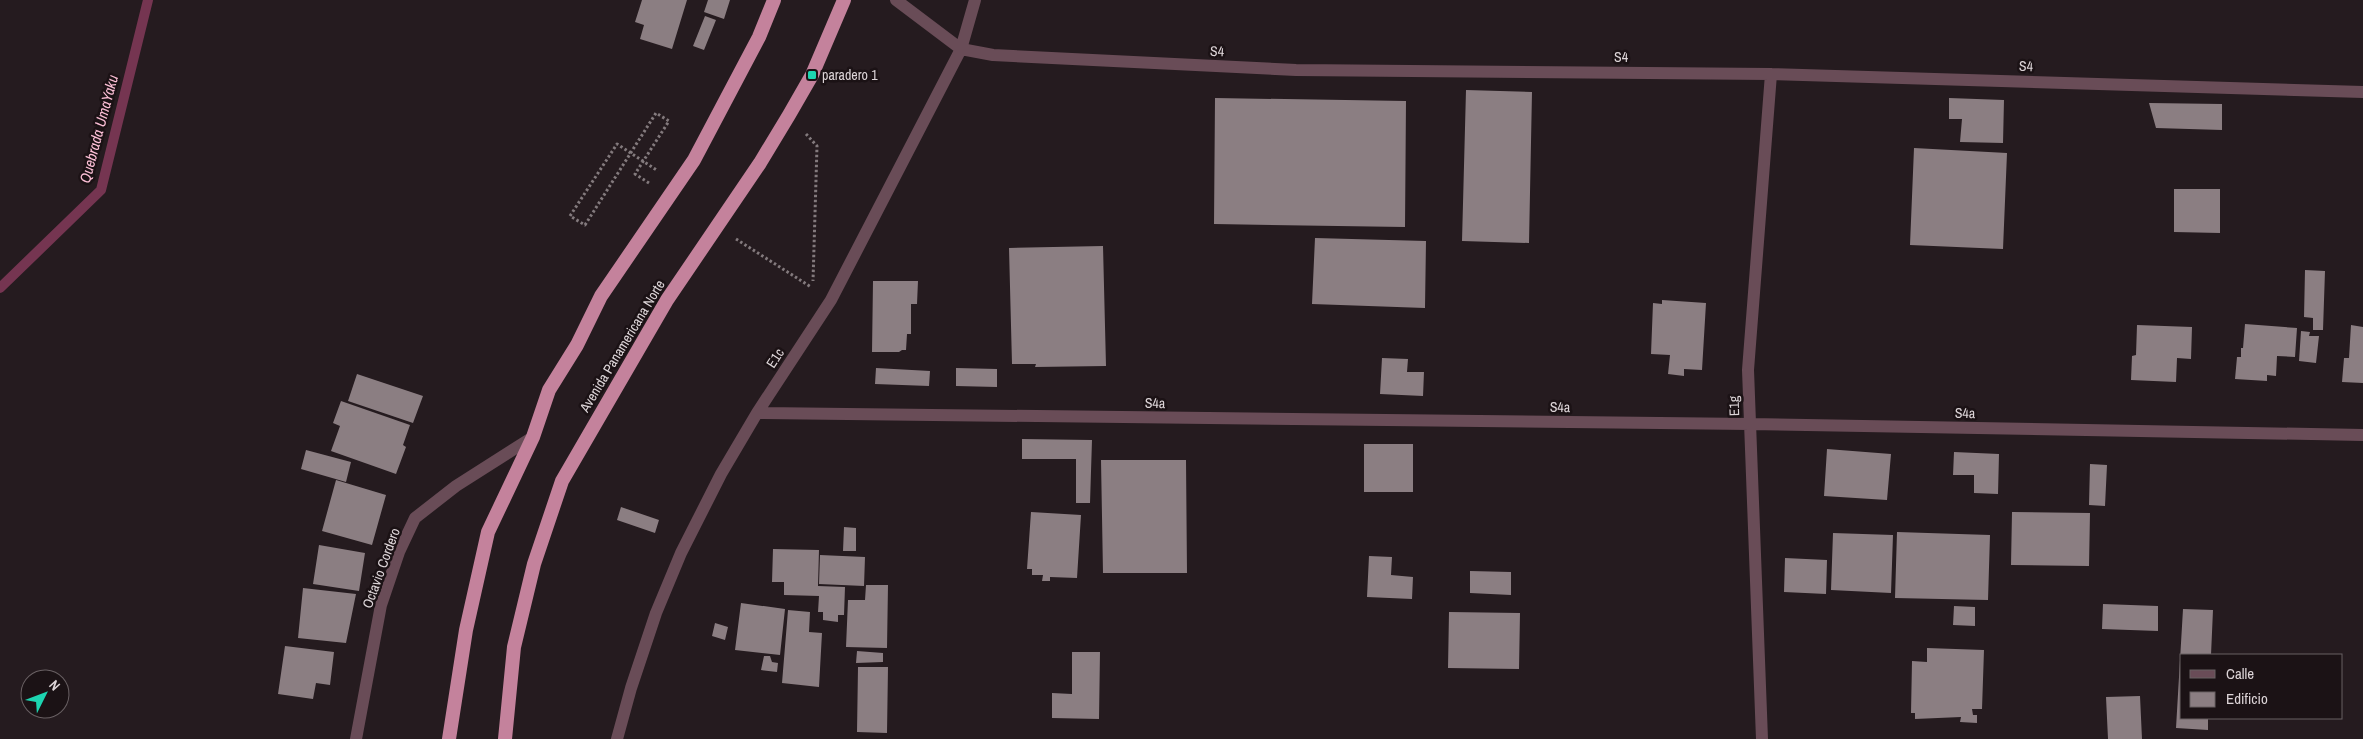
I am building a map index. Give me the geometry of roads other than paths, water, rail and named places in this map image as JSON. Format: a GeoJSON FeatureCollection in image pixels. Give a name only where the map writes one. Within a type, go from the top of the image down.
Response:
{"type":"FeatureCollection","features":[{"type":"Feature","properties":{"kind":"highway"},"geometry":{"type":"LineString","coordinates":[[449,739],[466,630],[488,532],[532,437],[549,390],[577,345],[601,296],[694,160],[759,37],[774,0]]}},
{"type":"Feature","properties":{"kind":"highway","name":"Avenida Panamericana Norte"},"geometry":{"type":"LineString","coordinates":[[505,739],[514,646],[534,564],[562,481],[667,300],[760,163],[789,115],[812,75],[844,0]]}},
{"type":"Feature","properties":{"kind":"street","name":"S4"},"geometry":{"type":"LineString","coordinates":[[896,0],[961,49],[993,55],[1296,70],[1771,74],[2363,92]]}},
{"type":"Feature","properties":{"kind":"street","name":"E1c"},"geometry":{"type":"LineString","coordinates":[[617,739],[630,688],[656,613],[678,562],[721,474],[757,414],[831,300],[961,49],[975,0]]}},
{"type":"Feature","properties":{"kind":"street","name":"E1g"},"geometry":{"type":"LineString","coordinates":[[1762,739],[1748,370],[1771,74]]}},
{"type":"Feature","properties":{"kind":"street","name":"S4a"},"geometry":{"type":"LineString","coordinates":[[757,414],[1750,424],[2363,436]]}},
{"type":"Feature","properties":{"kind":"street","name":"Octavio Cordero"},"geometry":{"type":"LineString","coordinates":[[356,739],[381,605],[399,552],[416,518],[456,486],[532,437]]}},
{"type":"Feature","properties":{"kind":"waterway","name":"Quebrada UmaYaku"},"geometry":{"type":"LineString","coordinates":[[0,288],[101,190],[148,0]]}},
{"type":"Feature","properties":{"kind":"place","name":"paradero 1"},"geometry":{"type":"Point","coordinates":[812,75]}}]}
